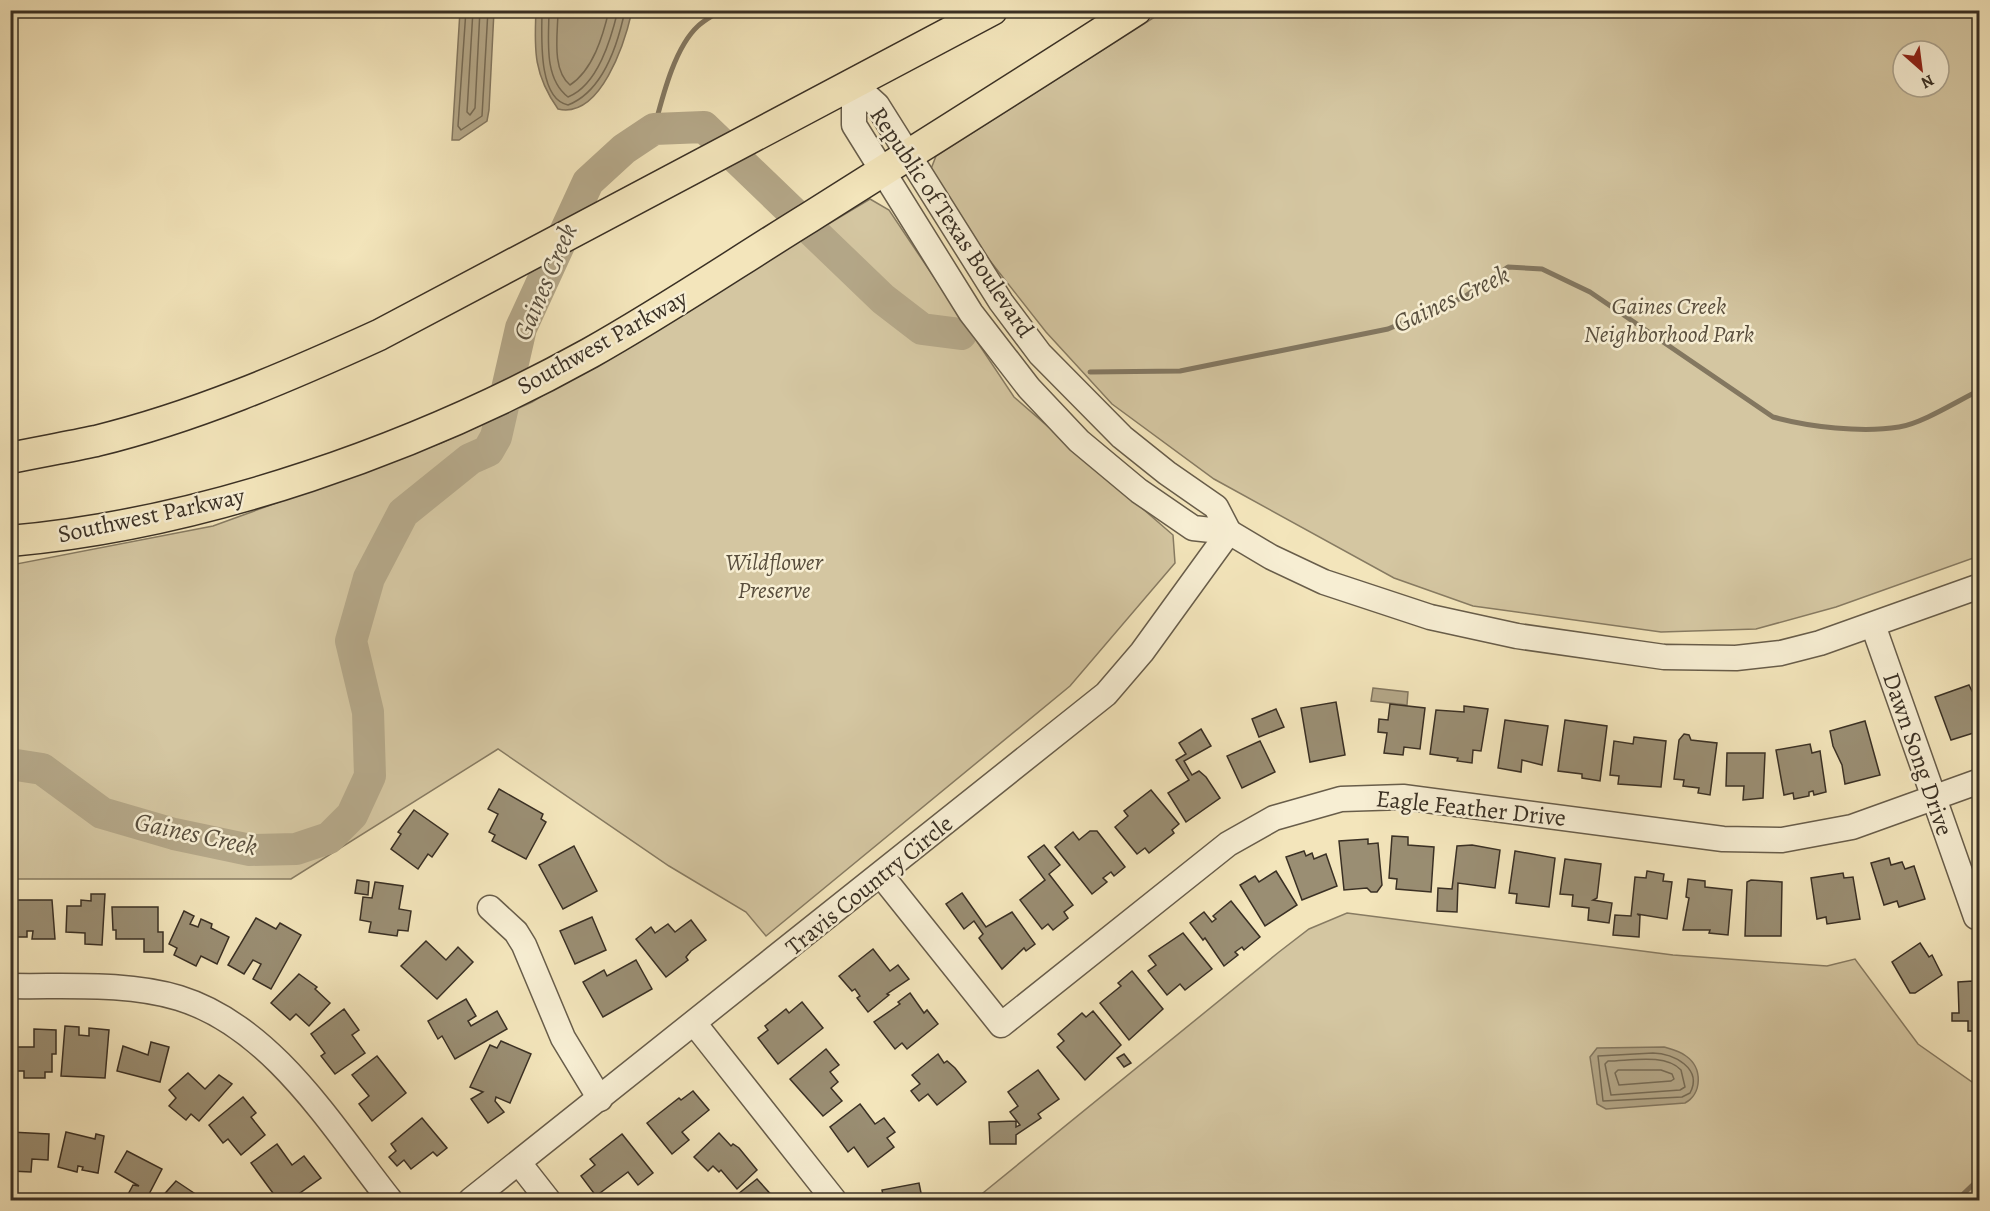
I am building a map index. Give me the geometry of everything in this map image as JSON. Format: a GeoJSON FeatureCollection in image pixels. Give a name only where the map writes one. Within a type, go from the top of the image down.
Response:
{"type":"FeatureCollection","features":[{"type":"Feature","properties":{"kind":"main road"},"geometry":{"type":"LineString","coordinates":[[10,458],[108,437],[198,410],[290,375],[379,335],[992,10]]}},
{"type":"Feature","properties":{"kind":"main road","name":"Southwest Parkway"},"geometry":{"type":"LineString","coordinates":[[10,541],[64,535],[244,495],[332,469],[443,424],[523,387],[641,323],[1136,10]]}},
{"type":"Feature","properties":{"kind":"street","name":"Republic of Texas Boulevard"},"geometry":{"type":"LineString","coordinates":[[854,84],[877,105],[1001,302],[1040,354],[1122,437],[1167,473],[1216,507],[1229,532]]}},
{"type":"Feature","properties":{"kind":"street","name":"Republic of Texas Boulevard"},"geometry":{"type":"LineString","coordinates":[[854,84],[854,125],[971,313],[1029,388],[1079,441],[1139,491],[1193,528],[1229,532],[1271,557],[1324,582],[1473,629],[1664,657],[1736,658],[1790,650],[1873,625],[1980,586]]}},
{"type":"Feature","properties":{"kind":"street","name":"Travis Country Circle"},"geometry":{"type":"LineString","coordinates":[[471,1200],[1107,694],[1142,652],[1229,532]]}},
{"type":"Feature","properties":{"kind":"street","name":"Dawn Song Drive"},"geometry":{"type":"LineString","coordinates":[[1873,625],[1976,916]]}},
{"type":"Feature","properties":{"kind":"street","name":"Eagle Feather Drive"},"geometry":{"type":"LineString","coordinates":[[881,875],[1001,1025],[1228,844],[1274,818],[1341,799],[1403,797],[1724,839],[1782,840],[1852,827],[1980,781]]}},
{"type":"Feature","properties":{"kind":"street"},"geometry":{"type":"LineString","coordinates":[[490,908],[516,932],[524,945],[563,1038],[600,1099]]}},
{"type":"Feature","properties":{"kind":"street"},"geometry":{"type":"LineString","coordinates":[[10,986],[126,989],[194,1004],[229,1021],[283,1065],[390,1200]]}},
{"type":"Feature","properties":{"kind":"street"},"geometry":{"type":"LineString","coordinates":[[694,1023],[834,1200]]}},
{"type":"Feature","properties":{"kind":"street"},"geometry":{"type":"LineString","coordinates":[[519,1163],[548,1200]]}},
{"type":"Feature","properties":{"kind":"green space","name":"Gaines Creek Neighborhood Park"},"geometry":{"type":"Polygon","coordinates":[[[1164,11],[1979,11],[1979,556],[1836,607],[1756,629],[1661,632],[1473,606],[1394,578],[1214,479],[1112,404],[1046,332],[987,257],[931,169],[936,156],[1164,11]]]}},
{"type":"Feature","properties":{"kind":"green space","name":"Wildflower Preserve"},"geometry":{"type":"Polygon","coordinates":[[[870,199],[889,210],[1014,397],[1173,535],[1175,563],[1070,686],[766,936],[746,912],[669,866],[498,749],[291,879],[11,879],[11,565],[213,526],[441,443],[532,402],[870,199]]]}},
{"type":"Feature","properties":{"kind":"green space"},"geometry":{"type":"Polygon","coordinates":[[[1347,913],[1673,955],[1827,966],[1855,959],[1918,1044],[1979,1087],[1979,1200],[981,1200],[978,1197],[1279,952],[1309,929],[1347,913]]]}},
{"type":"Feature","properties":{"kind":"water"},"geometry":{"type":"Polygon","coordinates":[[[460,11],[494,11],[489,110],[487,121],[459,140],[452,140],[460,11]]]}},
{"type":"Feature","properties":{"kind":"water"},"geometry":{"type":"Polygon","coordinates":[[[536,11],[632,11],[624,41],[608,75],[598,91],[587,102],[573,109],[558,109],[544,85],[537,62],[536,11]]]}},
{"type":"Feature","properties":{"kind":"water"},"geometry":{"type":"Polygon","coordinates":[[[1373,688],[1408,692],[1407,705],[1371,701],[1373,688]]]}},
{"type":"Feature","properties":{"kind":"water"},"geometry":{"type":"Polygon","coordinates":[[[1664,1047],[1684,1054],[1692,1061],[1698,1074],[1698,1081],[1695,1094],[1691,1099],[1685,1103],[1606,1109],[1597,1104],[1590,1057],[1597,1048],[1664,1047]]]}},
{"type":"Feature","properties":{"kind":"building"},"geometry":{"type":"Polygon","coordinates":[[[1969,685],[1972,691],[1980,688],[1980,731],[1951,740],[1935,697],[1969,685]]]}},
{"type":"Feature","properties":{"kind":"building"},"geometry":{"type":"Polygon","coordinates":[[[1336,702],[1345,755],[1310,762],[1301,708],[1336,702]]]}},
{"type":"Feature","properties":{"kind":"building"},"geometry":{"type":"Polygon","coordinates":[[[1390,704],[1425,708],[1420,749],[1404,747],[1403,755],[1384,753],[1387,733],[1378,732],[1379,719],[1388,720],[1390,704]]]}},
{"type":"Feature","properties":{"kind":"building"},"geometry":{"type":"Polygon","coordinates":[[[1464,706],[1488,709],[1481,751],[1473,750],[1472,763],[1457,761],[1458,758],[1430,754],[1436,710],[1464,712],[1464,706]]]}},
{"type":"Feature","properties":{"kind":"building"},"geometry":{"type":"Polygon","coordinates":[[[1276,709],[1284,727],[1259,737],[1252,719],[1276,709]]]}},
{"type":"Feature","properties":{"kind":"building"},"geometry":{"type":"Polygon","coordinates":[[[1505,720],[1548,726],[1542,765],[1522,760],[1521,772],[1498,768],[1505,720]]]}},
{"type":"Feature","properties":{"kind":"building"},"geometry":{"type":"Polygon","coordinates":[[[1565,720],[1607,726],[1600,781],[1582,778],[1582,774],[1558,771],[1565,720]]]}},
{"type":"Feature","properties":{"kind":"building"},"geometry":{"type":"Polygon","coordinates":[[[1865,721],[1880,775],[1845,784],[1842,765],[1833,746],[1830,731],[1865,721]]]}},
{"type":"Feature","properties":{"kind":"building"},"geometry":{"type":"Polygon","coordinates":[[[1201,729],[1211,746],[1184,761],[1192,775],[1199,771],[1206,777],[1220,798],[1186,822],[1168,793],[1189,780],[1176,760],[1186,754],[1179,743],[1201,729]]]}},
{"type":"Feature","properties":{"kind":"building"},"geometry":{"type":"Polygon","coordinates":[[[1684,734],[1689,735],[1691,740],[1717,743],[1710,795],[1698,793],[1699,788],[1683,786],[1684,780],[1674,779],[1679,740],[1684,734]]]}},
{"type":"Feature","properties":{"kind":"building"},"geometry":{"type":"Polygon","coordinates":[[[1634,737],[1666,741],[1661,787],[1618,784],[1619,776],[1610,775],[1614,741],[1633,744],[1634,737]]]}},
{"type":"Feature","properties":{"kind":"building"},"geometry":{"type":"Polygon","coordinates":[[[1260,741],[1275,772],[1242,788],[1227,756],[1260,741]]]}},
{"type":"Feature","properties":{"kind":"building"},"geometry":{"type":"Polygon","coordinates":[[[1810,744],[1812,753],[1820,751],[1826,792],[1814,795],[1813,791],[1809,792],[1809,796],[1794,799],[1793,793],[1784,795],[1776,750],[1810,744]]]}},
{"type":"Feature","properties":{"kind":"building"},"geometry":{"type":"Polygon","coordinates":[[[1727,753],[1765,753],[1763,798],[1743,800],[1744,786],[1726,786],[1727,753]]]}},
{"type":"Feature","properties":{"kind":"building"},"geometry":{"type":"Polygon","coordinates":[[[499,789],[543,814],[541,819],[546,822],[526,859],[492,841],[495,835],[489,832],[498,814],[488,809],[499,789]]]}},
{"type":"Feature","properties":{"kind":"building"},"geometry":{"type":"Polygon","coordinates":[[[1151,790],[1179,824],[1172,830],[1174,833],[1149,853],[1145,848],[1137,854],[1115,827],[1128,816],[1124,811],[1151,790]]]}},
{"type":"Feature","properties":{"kind":"building"},"geometry":{"type":"Polygon","coordinates":[[[414,810],[448,834],[432,857],[428,854],[418,869],[391,849],[401,834],[398,832],[414,810]]]}},
{"type":"Feature","properties":{"kind":"building"},"geometry":{"type":"Polygon","coordinates":[[[1090,831],[1097,831],[1125,867],[1114,876],[1111,872],[1103,878],[1107,882],[1092,894],[1055,847],[1073,832],[1079,840],[1090,831]]]}},
{"type":"Feature","properties":{"kind":"building"},"geometry":{"type":"Polygon","coordinates":[[[1392,836],[1408,837],[1408,845],[1434,847],[1431,892],[1396,889],[1397,879],[1389,878],[1392,836]]]}},
{"type":"Feature","properties":{"kind":"building"},"geometry":{"type":"Polygon","coordinates":[[[1368,839],[1368,844],[1378,843],[1382,885],[1377,892],[1371,892],[1367,888],[1344,890],[1339,841],[1368,839]]]}},
{"type":"Feature","properties":{"kind":"building"},"geometry":{"type":"Polygon","coordinates":[[[1044,845],[1060,865],[1049,874],[1073,905],[1064,912],[1068,918],[1053,930],[1048,924],[1042,929],[1020,900],[1045,880],[1028,857],[1044,845]]]}},
{"type":"Feature","properties":{"kind":"building"},"geometry":{"type":"Polygon","coordinates":[[[1472,845],[1500,850],[1495,888],[1458,883],[1457,912],[1437,911],[1438,888],[1452,889],[1457,846],[1472,845]]]}},
{"type":"Feature","properties":{"kind":"building"},"geometry":{"type":"Polygon","coordinates":[[[574,846],[597,891],[563,909],[539,865],[574,846]]]}},
{"type":"Feature","properties":{"kind":"building"},"geometry":{"type":"Polygon","coordinates":[[[1304,851],[1306,856],[1312,853],[1314,859],[1326,854],[1337,886],[1302,900],[1286,857],[1304,851]]]}},
{"type":"Feature","properties":{"kind":"building"},"geometry":{"type":"Polygon","coordinates":[[[1515,851],[1555,858],[1549,907],[1516,903],[1517,894],[1509,893],[1515,851]]]}},
{"type":"Feature","properties":{"kind":"building"},"geometry":{"type":"Polygon","coordinates":[[[1889,858],[1891,865],[1902,862],[1905,869],[1914,866],[1925,899],[1899,907],[1897,901],[1884,905],[1871,863],[1889,858]]]}},
{"type":"Feature","properties":{"kind":"building"},"geometry":{"type":"Polygon","coordinates":[[[1565,859],[1601,864],[1597,898],[1593,900],[1612,903],[1609,923],[1588,920],[1589,908],[1572,906],[1573,895],[1560,894],[1565,859]]]}},
{"type":"Feature","properties":{"kind":"building"},"geometry":{"type":"Polygon","coordinates":[[[1276,871],[1297,905],[1265,926],[1240,885],[1255,876],[1259,882],[1276,871]]]}},
{"type":"Feature","properties":{"kind":"building"},"geometry":{"type":"Polygon","coordinates":[[[1647,871],[1664,874],[1663,881],[1672,882],[1667,919],[1637,914],[1640,916],[1639,937],[1613,935],[1615,915],[1631,916],[1635,877],[1646,878],[1647,871]]]}},
{"type":"Feature","properties":{"kind":"building"},"geometry":{"type":"Polygon","coordinates":[[[1843,873],[1844,878],[1853,877],[1860,919],[1827,924],[1826,917],[1817,919],[1811,878],[1843,873]]]}},
{"type":"Feature","properties":{"kind":"building"},"geometry":{"type":"Polygon","coordinates":[[[1688,879],[1705,881],[1705,887],[1732,890],[1728,935],[1709,933],[1710,930],[1683,930],[1689,898],[1686,897],[1688,879]]]}},
{"type":"Feature","properties":{"kind":"building"},"geometry":{"type":"Polygon","coordinates":[[[357,880],[369,882],[368,895],[355,893],[357,880]]]}},
{"type":"Feature","properties":{"kind":"building"},"geometry":{"type":"Polygon","coordinates":[[[1751,880],[1782,882],[1781,936],[1745,936],[1747,882],[1751,880]]]}},
{"type":"Feature","properties":{"kind":"building"},"geometry":{"type":"Polygon","coordinates":[[[375,882],[403,886],[399,909],[411,911],[408,931],[398,930],[397,936],[369,932],[371,922],[360,920],[363,897],[372,898],[375,882]]]}},
{"type":"Feature","properties":{"kind":"building"},"geometry":{"type":"Polygon","coordinates":[[[962,893],[986,927],[1012,912],[1035,944],[1026,951],[1024,948],[1002,969],[979,938],[983,934],[974,921],[964,929],[946,904],[962,893]]]}},
{"type":"Feature","properties":{"kind":"building"},"geometry":{"type":"Polygon","coordinates":[[[91,894],[105,894],[102,945],[85,944],[85,933],[66,932],[67,906],[81,906],[81,900],[91,901],[91,894]]]}},
{"type":"Feature","properties":{"kind":"building"},"geometry":{"type":"Polygon","coordinates":[[[10,900],[52,900],[55,939],[32,939],[33,931],[27,931],[27,937],[10,937],[10,900]]]}},
{"type":"Feature","properties":{"kind":"building"},"geometry":{"type":"Polygon","coordinates":[[[1231,901],[1260,937],[1244,950],[1242,947],[1235,952],[1238,955],[1224,966],[1205,938],[1203,940],[1190,923],[1204,912],[1212,922],[1216,919],[1213,916],[1231,901]]]}},
{"type":"Feature","properties":{"kind":"building"},"geometry":{"type":"Polygon","coordinates":[[[112,907],[158,907],[158,932],[163,932],[163,952],[144,952],[144,939],[116,939],[116,930],[113,930],[112,907]]]}},
{"type":"Feature","properties":{"kind":"building"},"geometry":{"type":"Polygon","coordinates":[[[184,911],[194,916],[190,924],[198,927],[201,919],[212,924],[211,928],[229,937],[217,964],[201,956],[196,966],[174,955],[177,948],[169,944],[184,911]]]}},
{"type":"Feature","properties":{"kind":"building"},"geometry":{"type":"Polygon","coordinates":[[[592,917],[606,950],[575,964],[560,931],[592,917]]]}},
{"type":"Feature","properties":{"kind":"building"},"geometry":{"type":"Polygon","coordinates":[[[256,918],[276,929],[280,923],[301,935],[271,989],[253,979],[261,964],[253,960],[244,974],[228,965],[256,918]]]}},
{"type":"Feature","properties":{"kind":"building"},"geometry":{"type":"Polygon","coordinates":[[[691,920],[706,940],[691,951],[686,957],[688,960],[666,977],[636,939],[651,927],[655,933],[668,924],[675,932],[691,920]]]}},
{"type":"Feature","properties":{"kind":"building"},"geometry":{"type":"Polygon","coordinates":[[[1183,933],[1212,969],[1185,990],[1180,984],[1167,995],[1148,971],[1156,965],[1149,956],[1183,933]]]}},
{"type":"Feature","properties":{"kind":"building"},"geometry":{"type":"Polygon","coordinates":[[[426,941],[446,960],[458,947],[473,962],[437,999],[401,966],[426,941]]]}},
{"type":"Feature","properties":{"kind":"building"},"geometry":{"type":"Polygon","coordinates":[[[1920,943],[1929,957],[1932,955],[1942,975],[1915,993],[1910,993],[1892,962],[1920,943]]]}},
{"type":"Feature","properties":{"kind":"building"},"geometry":{"type":"Polygon","coordinates":[[[873,949],[890,971],[898,965],[909,979],[887,994],[889,995],[868,1012],[857,998],[860,996],[855,989],[852,991],[839,976],[873,949]]]}},
{"type":"Feature","properties":{"kind":"building"},"geometry":{"type":"Polygon","coordinates":[[[636,960],[652,989],[603,1017],[583,982],[604,970],[607,976],[636,960]]]}},
{"type":"Feature","properties":{"kind":"building"},"geometry":{"type":"Polygon","coordinates":[[[1132,971],[1163,1009],[1129,1040],[1100,1003],[1121,986],[1118,983],[1132,971]]]}},
{"type":"Feature","properties":{"kind":"building"},"geometry":{"type":"Polygon","coordinates":[[[299,974],[317,987],[315,989],[330,1003],[309,1026],[296,1014],[290,1020],[271,1003],[299,974]]]}},
{"type":"Feature","properties":{"kind":"building"},"geometry":{"type":"Polygon","coordinates":[[[1958,982],[1980,983],[1980,1031],[1968,1031],[1968,1021],[1952,1021],[1952,1013],[1959,1013],[1958,982]]]}},
{"type":"Feature","properties":{"kind":"building"},"geometry":{"type":"Polygon","coordinates":[[[910,993],[924,1013],[927,1010],[938,1024],[907,1049],[902,1043],[895,1049],[874,1022],[900,1004],[898,1002],[910,993]]]}},
{"type":"Feature","properties":{"kind":"building"},"geometry":{"type":"Polygon","coordinates":[[[466,999],[476,1016],[468,1021],[471,1026],[497,1011],[507,1029],[455,1059],[442,1036],[438,1039],[428,1021],[466,999]]]}},
{"type":"Feature","properties":{"kind":"building"},"geometry":{"type":"Polygon","coordinates":[[[802,1002],[823,1028],[778,1064],[758,1038],[768,1030],[765,1026],[786,1009],[789,1013],[802,1002]]]}},
{"type":"Feature","properties":{"kind":"building"},"geometry":{"type":"Polygon","coordinates":[[[344,1009],[359,1030],[352,1035],[365,1053],[335,1074],[321,1056],[325,1053],[311,1034],[344,1009]]]}},
{"type":"Feature","properties":{"kind":"building"},"geometry":{"type":"Polygon","coordinates":[[[1093,1011],[1121,1045],[1085,1080],[1057,1047],[1064,1041],[1058,1034],[1082,1013],[1086,1017],[1093,1011]]]}},
{"type":"Feature","properties":{"kind":"building"},"geometry":{"type":"Polygon","coordinates":[[[65,1026],[79,1027],[79,1035],[89,1036],[89,1028],[109,1030],[105,1078],[61,1076],[65,1026]]]}},
{"type":"Feature","properties":{"kind":"building"},"geometry":{"type":"Polygon","coordinates":[[[34,1029],[56,1030],[56,1054],[52,1054],[52,1072],[45,1072],[45,1078],[24,1078],[24,1071],[12,1071],[12,1047],[34,1047],[34,1029]]]}},
{"type":"Feature","properties":{"kind":"building"},"geometry":{"type":"Polygon","coordinates":[[[501,1041],[531,1054],[510,1103],[496,1097],[495,1101],[504,1112],[488,1123],[471,1099],[483,1092],[470,1087],[490,1045],[497,1048],[501,1041]]]}},
{"type":"Feature","properties":{"kind":"building"},"geometry":{"type":"Polygon","coordinates":[[[151,1042],[169,1047],[160,1082],[117,1071],[123,1046],[148,1055],[151,1042]]]}},
{"type":"Feature","properties":{"kind":"building"},"geometry":{"type":"Polygon","coordinates":[[[826,1049],[839,1065],[830,1072],[838,1082],[831,1088],[842,1101],[823,1116],[790,1079],[826,1049]]]}},
{"type":"Feature","properties":{"kind":"building"},"geometry":{"type":"Polygon","coordinates":[[[938,1054],[944,1063],[947,1061],[955,1068],[966,1082],[937,1105],[928,1094],[919,1101],[911,1091],[920,1084],[912,1075],[938,1054]]]}},
{"type":"Feature","properties":{"kind":"building"},"geometry":{"type":"Polygon","coordinates":[[[1124,1054],[1131,1063],[1124,1067],[1117,1058],[1124,1054]]]}},
{"type":"Feature","properties":{"kind":"building"},"geometry":{"type":"Polygon","coordinates":[[[377,1056],[406,1093],[372,1121],[359,1104],[369,1096],[352,1075],[377,1056]]]}},
{"type":"Feature","properties":{"kind":"building"},"geometry":{"type":"Polygon","coordinates":[[[1038,1070],[1059,1099],[1038,1114],[1041,1118],[1016,1135],[1016,1144],[990,1144],[989,1122],[1016,1121],[1016,1127],[1020,1125],[1010,1112],[1018,1106],[1008,1092],[1038,1070]]]}},
{"type":"Feature","properties":{"kind":"building"},"geometry":{"type":"Polygon","coordinates":[[[188,1073],[205,1089],[219,1075],[232,1084],[199,1121],[191,1114],[186,1120],[169,1106],[176,1098],[169,1090],[188,1073]]]}},
{"type":"Feature","properties":{"kind":"building"},"geometry":{"type":"Polygon","coordinates":[[[693,1091],[709,1110],[682,1132],[689,1140],[672,1154],[647,1123],[679,1098],[681,1100],[693,1091]]]}},
{"type":"Feature","properties":{"kind":"building"},"geometry":{"type":"Polygon","coordinates":[[[243,1097],[256,1113],[251,1117],[265,1135],[241,1155],[228,1139],[223,1143],[209,1125],[243,1097]]]}},
{"type":"Feature","properties":{"kind":"building"},"geometry":{"type":"Polygon","coordinates":[[[860,1104],[875,1124],[884,1118],[895,1132],[887,1138],[894,1147],[868,1167],[854,1147],[848,1152],[830,1127],[860,1104]]]}},
{"type":"Feature","properties":{"kind":"building"},"geometry":{"type":"Polygon","coordinates":[[[422,1118],[447,1148],[437,1156],[433,1152],[411,1169],[404,1160],[397,1166],[389,1157],[396,1151],[391,1144],[422,1118]]]}},
{"type":"Feature","properties":{"kind":"building"},"geometry":{"type":"Polygon","coordinates":[[[10,1132],[49,1134],[48,1160],[32,1159],[31,1172],[10,1171],[10,1132]]]}},
{"type":"Feature","properties":{"kind":"building"},"geometry":{"type":"Polygon","coordinates":[[[66,1132],[95,1139],[96,1134],[104,1136],[98,1173],[82,1170],[83,1167],[78,1166],[77,1172],[58,1167],[66,1132]]]}},
{"type":"Feature","properties":{"kind":"building"},"geometry":{"type":"Polygon","coordinates":[[[719,1133],[731,1146],[733,1144],[739,1148],[757,1170],[737,1189],[721,1170],[719,1172],[713,1166],[708,1171],[694,1157],[719,1133]]]}},
{"type":"Feature","properties":{"kind":"building"},"geometry":{"type":"Polygon","coordinates":[[[622,1134],[653,1173],[638,1185],[628,1172],[596,1196],[581,1176],[595,1165],[590,1159],[622,1134]]]}},
{"type":"Feature","properties":{"kind":"building"},"geometry":{"type":"Polygon","coordinates":[[[277,1144],[292,1165],[304,1156],[321,1178],[290,1200],[278,1200],[251,1163],[277,1144]]]}},
{"type":"Feature","properties":{"kind":"building"},"geometry":{"type":"Polygon","coordinates":[[[127,1151],[162,1169],[146,1200],[125,1200],[133,1185],[139,1186],[115,1172],[127,1151]]]}},
{"type":"Feature","properties":{"kind":"building"},"geometry":{"type":"Polygon","coordinates":[[[757,1179],[776,1200],[735,1200],[733,1198],[757,1179]]]}},
{"type":"Feature","properties":{"kind":"building"},"geometry":{"type":"Polygon","coordinates":[[[176,1181],[200,1197],[197,1200],[159,1200],[176,1181]]]}},
{"type":"Feature","properties":{"kind":"building"},"geometry":{"type":"Polygon","coordinates":[[[919,1183],[922,1198],[927,1197],[927,1200],[884,1200],[882,1190],[919,1183]]]}},
{"type":"Feature","properties":{"kind":"waterway"},"geometry":{"type":"LineString","coordinates":[[654,129],[670,74],[682,47],[698,26],[721,10]]}},
{"type":"Feature","properties":{"kind":"waterway","name":"Gaines Creek"},"geometry":{"type":"LineString","coordinates":[[10,764],[42,769],[102,813],[174,834],[250,850],[296,849],[329,838],[352,815],[370,776],[368,712],[351,641],[369,578],[403,513],[470,459],[488,451],[496,437],[521,328],[588,182],[624,149],[654,129],[704,127],[883,299],[922,329],[961,334]]}},
{"type":"Feature","properties":{"kind":"waterway","name":"Gaines Creek"},"geometry":{"type":"LineString","coordinates":[[1090,372],[1180,371],[1388,329],[1464,297],[1508,267],[1542,269],[1590,292],[1773,417],[1836,428],[1884,429],[1908,425],[1980,390]]}},
{"type":"Feature","properties":{"kind":"waterway"},"geometry":{"type":"LineString","coordinates":[[1957,1200],[1980,1178]]}}]}
